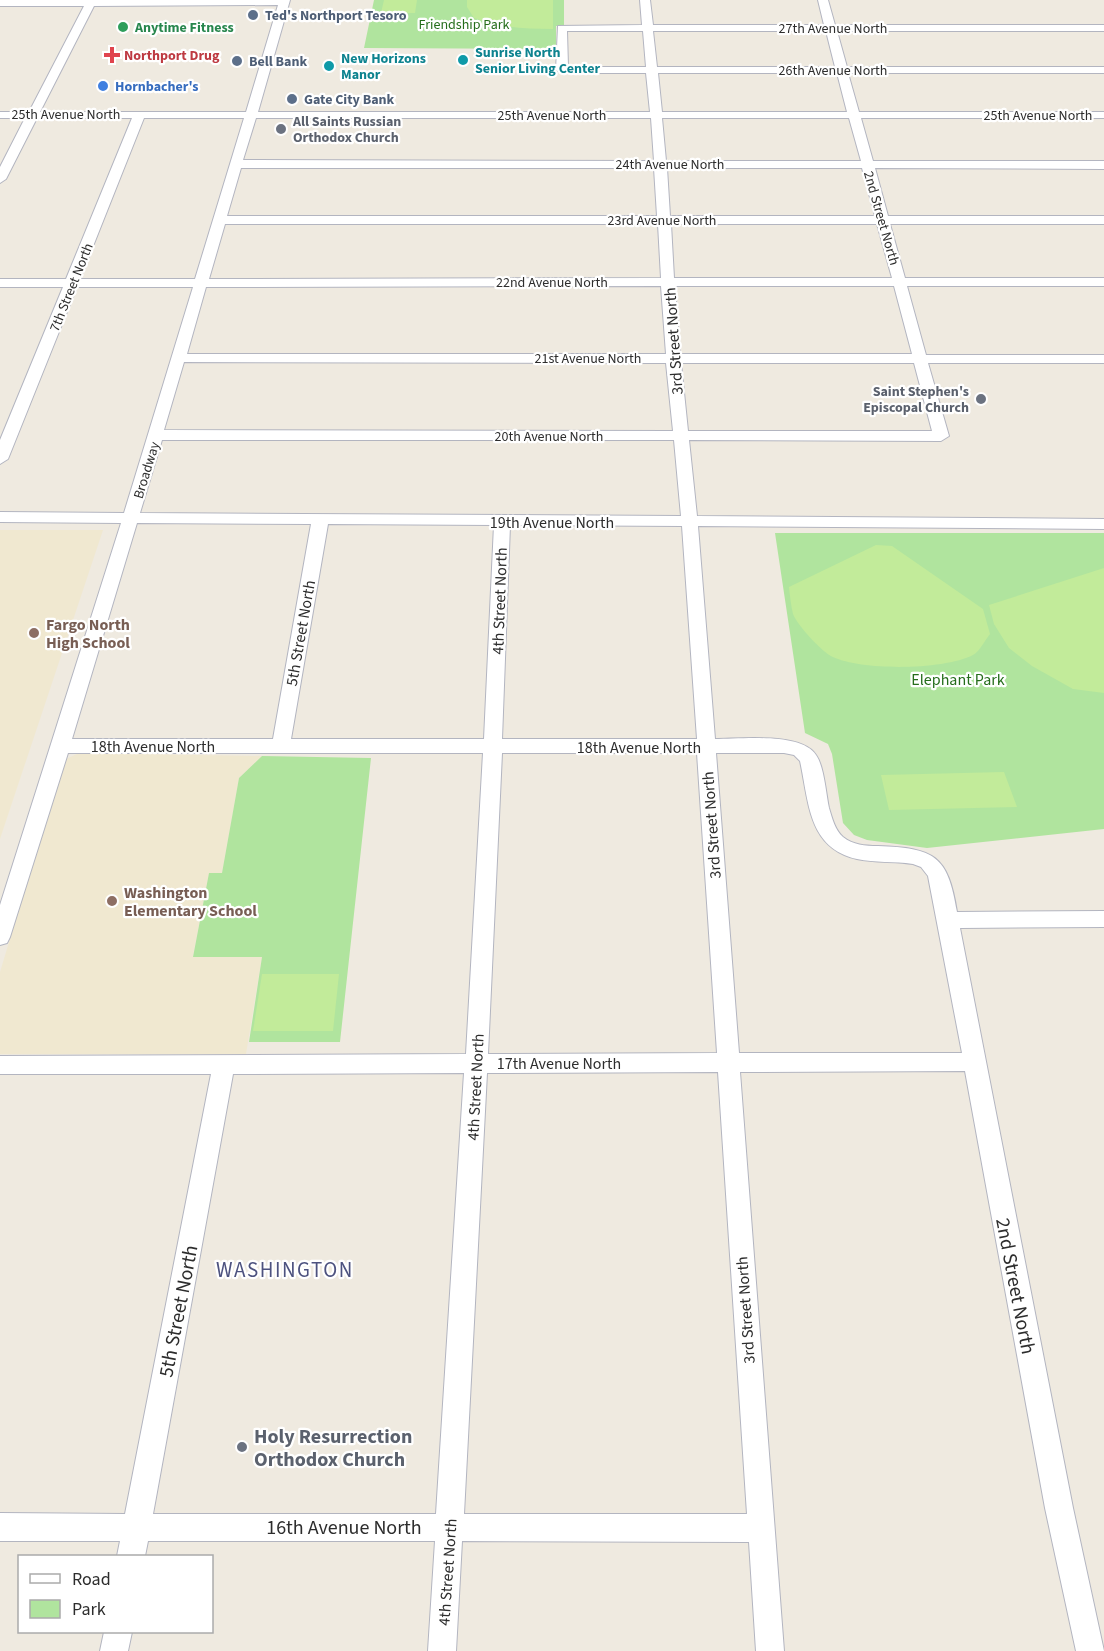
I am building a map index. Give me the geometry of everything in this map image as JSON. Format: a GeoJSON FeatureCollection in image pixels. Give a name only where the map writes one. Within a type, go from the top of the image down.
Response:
{"type":"FeatureCollection","features":[{"type":"Feature","properties":{"kind":"street","name":"3rd Street North"},"geometry":{"type":"LineString","coordinates":[[645,0],[661,164],[673,359],[689,522],[706,746],[770,1651]]}},
{"type":"Feature","properties":{"kind":"street","name":"2nd Street North"},"geometry":{"type":"LineString","coordinates":[[823,0],[942,436]]}},
{"type":"Feature","properties":{"kind":"street"},"geometry":{"type":"LineString","coordinates":[[0,179],[91,1]]}},
{"type":"Feature","properties":{"kind":"street"},"geometry":{"type":"LineString","coordinates":[[0,3],[284,1]]}},
{"type":"Feature","properties":{"kind":"street","name":"Broadway"},"geometry":{"type":"LineString","coordinates":[[0,937],[157,435],[284,1]]}},
{"type":"Feature","properties":{"kind":"street","name":"27th Avenue North"},"geometry":{"type":"LineString","coordinates":[[562,70],[562,28],[1104,28]]}},
{"type":"Feature","properties":{"kind":"street","name":"26th Avenue North"},"geometry":{"type":"LineString","coordinates":[[562,70],[1104,70]]}},
{"type":"Feature","properties":{"kind":"street","name":"7th Street North"},"geometry":{"type":"LineString","coordinates":[[0,459],[140,114]]}},
{"type":"Feature","properties":{"kind":"street","name":"25th Avenue North"},"geometry":{"type":"LineString","coordinates":[[0,115],[1104,115]]}},
{"type":"Feature","properties":{"kind":"street","name":"24th Avenue North"},"geometry":{"type":"LineString","coordinates":[[237,164],[1104,165]]}},
{"type":"Feature","properties":{"kind":"street","name":"23rd Avenue North"},"geometry":{"type":"LineString","coordinates":[[220,220],[1104,220]]}},
{"type":"Feature","properties":{"kind":"street","name":"22nd Avenue North"},"geometry":{"type":"LineString","coordinates":[[0,283],[1104,282]]}},
{"type":"Feature","properties":{"kind":"street","name":"21st Avenue North"},"geometry":{"type":"LineString","coordinates":[[180,358],[1104,359]]}},
{"type":"Feature","properties":{"kind":"street","name":"20th Avenue North"},"geometry":{"type":"LineString","coordinates":[[157,435],[942,436]]}},
{"type":"Feature","properties":{"kind":"street","name":"19th Avenue North"},"geometry":{"type":"LineString","coordinates":[[0,517],[502,522],[1104,524]]}},
{"type":"Feature","properties":{"kind":"street","name":"5th Street North"},"geometry":{"type":"LineString","coordinates":[[281,745],[320,520]]}},
{"type":"Feature","properties":{"kind":"street","name":"4th Street North"},"geometry":{"type":"LineString","coordinates":[[442,1651],[477,1063],[502,522]]}},
{"type":"Feature","properties":{"kind":"street","name":"18th Avenue North"},"geometry":{"type":"LineString","coordinates":[[61,746],[784,746],[800,750],[809,758],[825,828],[835,842],[845,848],[861,852],[915,857],[927,861],[938,873],[948,920]]}},
{"type":"Feature","properties":{"kind":"street","name":"2nd Street North"},"geometry":{"type":"LineString","coordinates":[[948,920],[1059,1508],[1090,1651]]}},
{"type":"Feature","properties":{"kind":"street"},"geometry":{"type":"LineString","coordinates":[[948,920],[1104,920]]}},
{"type":"Feature","properties":{"kind":"street","name":"17th Avenue North"},"geometry":{"type":"LineString","coordinates":[[0,1065],[973,1062]]}},
{"type":"Feature","properties":{"kind":"street","name":"5th Street North"},"geometry":{"type":"LineString","coordinates":[[132,1555],[224,1065]]}},
{"type":"Feature","properties":{"kind":"street","name":"16th Avenue North"},"geometry":{"type":"LineString","coordinates":[[0,1527],[761,1528]]}},
{"type":"Feature","properties":{"kind":"street"},"geometry":{"type":"LineString","coordinates":[[114,1651],[118,1633]]}},
{"type":"Feature","properties":{"kind":"shaded area","name":"Fargo North High School"},"geometry":{"type":"Polygon","coordinates":[[[0,530],[103,530],[0,839],[0,530]]]}},
{"type":"Feature","properties":{"kind":"shaded area","name":"Washington Elementary School"},"geometry":{"type":"Polygon","coordinates":[[[79,753],[262,756],[239,778],[222,873],[209,873],[193,956],[262,957],[246,1054],[0,1054],[0,972],[64,760],[79,753]]]}},
{"type":"Feature","properties":{"kind":"green space","name":"Friendship Park"},"geometry":{"type":"Polygon","coordinates":[[[374,0],[564,0],[564,26],[556,26],[556,49],[364,48],[374,0]]]}},
{"type":"Feature","properties":{"kind":"green space"},"geometry":{"type":"Polygon","coordinates":[[[384,0],[417,0],[415,13],[381,13],[384,0]]]}},
{"type":"Feature","properties":{"kind":"green space"},"geometry":{"type":"Polygon","coordinates":[[[467,0],[553,0],[553,29],[513,27],[474,18],[467,7],[467,0]]]}},
{"type":"Feature","properties":{"kind":"green space","name":"Elephant Park"},"geometry":{"type":"Polygon","coordinates":[[[775,533],[1104,533],[1104,829],[927,848],[867,840],[854,835],[843,823],[832,754],[828,744],[805,733],[775,533]]]}},
{"type":"Feature","properties":{"kind":"green space"},"geometry":{"type":"Polygon","coordinates":[[[876,545],[892,546],[983,609],[990,634],[976,653],[943,664],[903,667],[863,665],[833,657],[811,638],[793,614],[789,587],[876,545]]]}},
{"type":"Feature","properties":{"kind":"green space"},"geometry":{"type":"Polygon","coordinates":[[[1104,568],[1104,693],[1073,689],[1032,666],[1009,648],[994,624],[989,605],[1104,568]]]}},
{"type":"Feature","properties":{"kind":"green space"},"geometry":{"type":"Polygon","coordinates":[[[262,756],[371,758],[340,1042],[249,1042],[262,957],[193,957],[209,873],[222,873],[239,778],[262,756]]]}},
{"type":"Feature","properties":{"kind":"green space"},"geometry":{"type":"Polygon","coordinates":[[[1004,772],[1017,807],[889,810],[881,775],[1004,772]]]}},
{"type":"Feature","properties":{"kind":"green space"},"geometry":{"type":"Polygon","coordinates":[[[262,974],[339,974],[333,1031],[253,1031],[262,974]]]}},
{"type":"Feature","properties":{"kind":"place","name":"Ted's Northport Tesoro"},"geometry":{"type":"Point","coordinates":[253,15]}},
{"type":"Feature","properties":{"kind":"place","name":"Anytime Fitness"},"geometry":{"type":"Point","coordinates":[123,27]}},
{"type":"Feature","properties":{"kind":"place","name":"Northport Drug"},"geometry":{"type":"Point","coordinates":[112,55]}},
{"type":"Feature","properties":{"kind":"place","name":"Sunrise North Senior Living Center"},"geometry":{"type":"Point","coordinates":[463,60]}},
{"type":"Feature","properties":{"kind":"place","name":"Bell Bank"},"geometry":{"type":"Point","coordinates":[237,61]}},
{"type":"Feature","properties":{"kind":"place","name":"New Horizons Manor"},"geometry":{"type":"Point","coordinates":[329,66]}},
{"type":"Feature","properties":{"kind":"place","name":"Hornbacher's"},"geometry":{"type":"Point","coordinates":[103,86]}},
{"type":"Feature","properties":{"kind":"place","name":"Gate City Bank"},"geometry":{"type":"Point","coordinates":[292,99]}},
{"type":"Feature","properties":{"kind":"place","name":"All Saints Russian Orthodox Church"},"geometry":{"type":"Point","coordinates":[281,129]}},
{"type":"Feature","properties":{"kind":"place","name":"Saint Stephen's Episcopal Church"},"geometry":{"type":"Point","coordinates":[981,399]}},
{"type":"Feature","properties":{"kind":"place","name":"Fargo North High School"},"geometry":{"type":"Point","coordinates":[34,633]}},
{"type":"Feature","properties":{"kind":"place","name":"Washington Elementary School"},"geometry":{"type":"Point","coordinates":[112,901]}},
{"type":"Feature","properties":{"kind":"place","name":"Holy Resurrection Orthodox Church"},"geometry":{"type":"Point","coordinates":[242,1447]}},
{"type":"Feature","properties":{"kind":"district","name":"WASHINGTON"},"geometry":{"type":"Point","coordinates":[285,1270]}}]}
